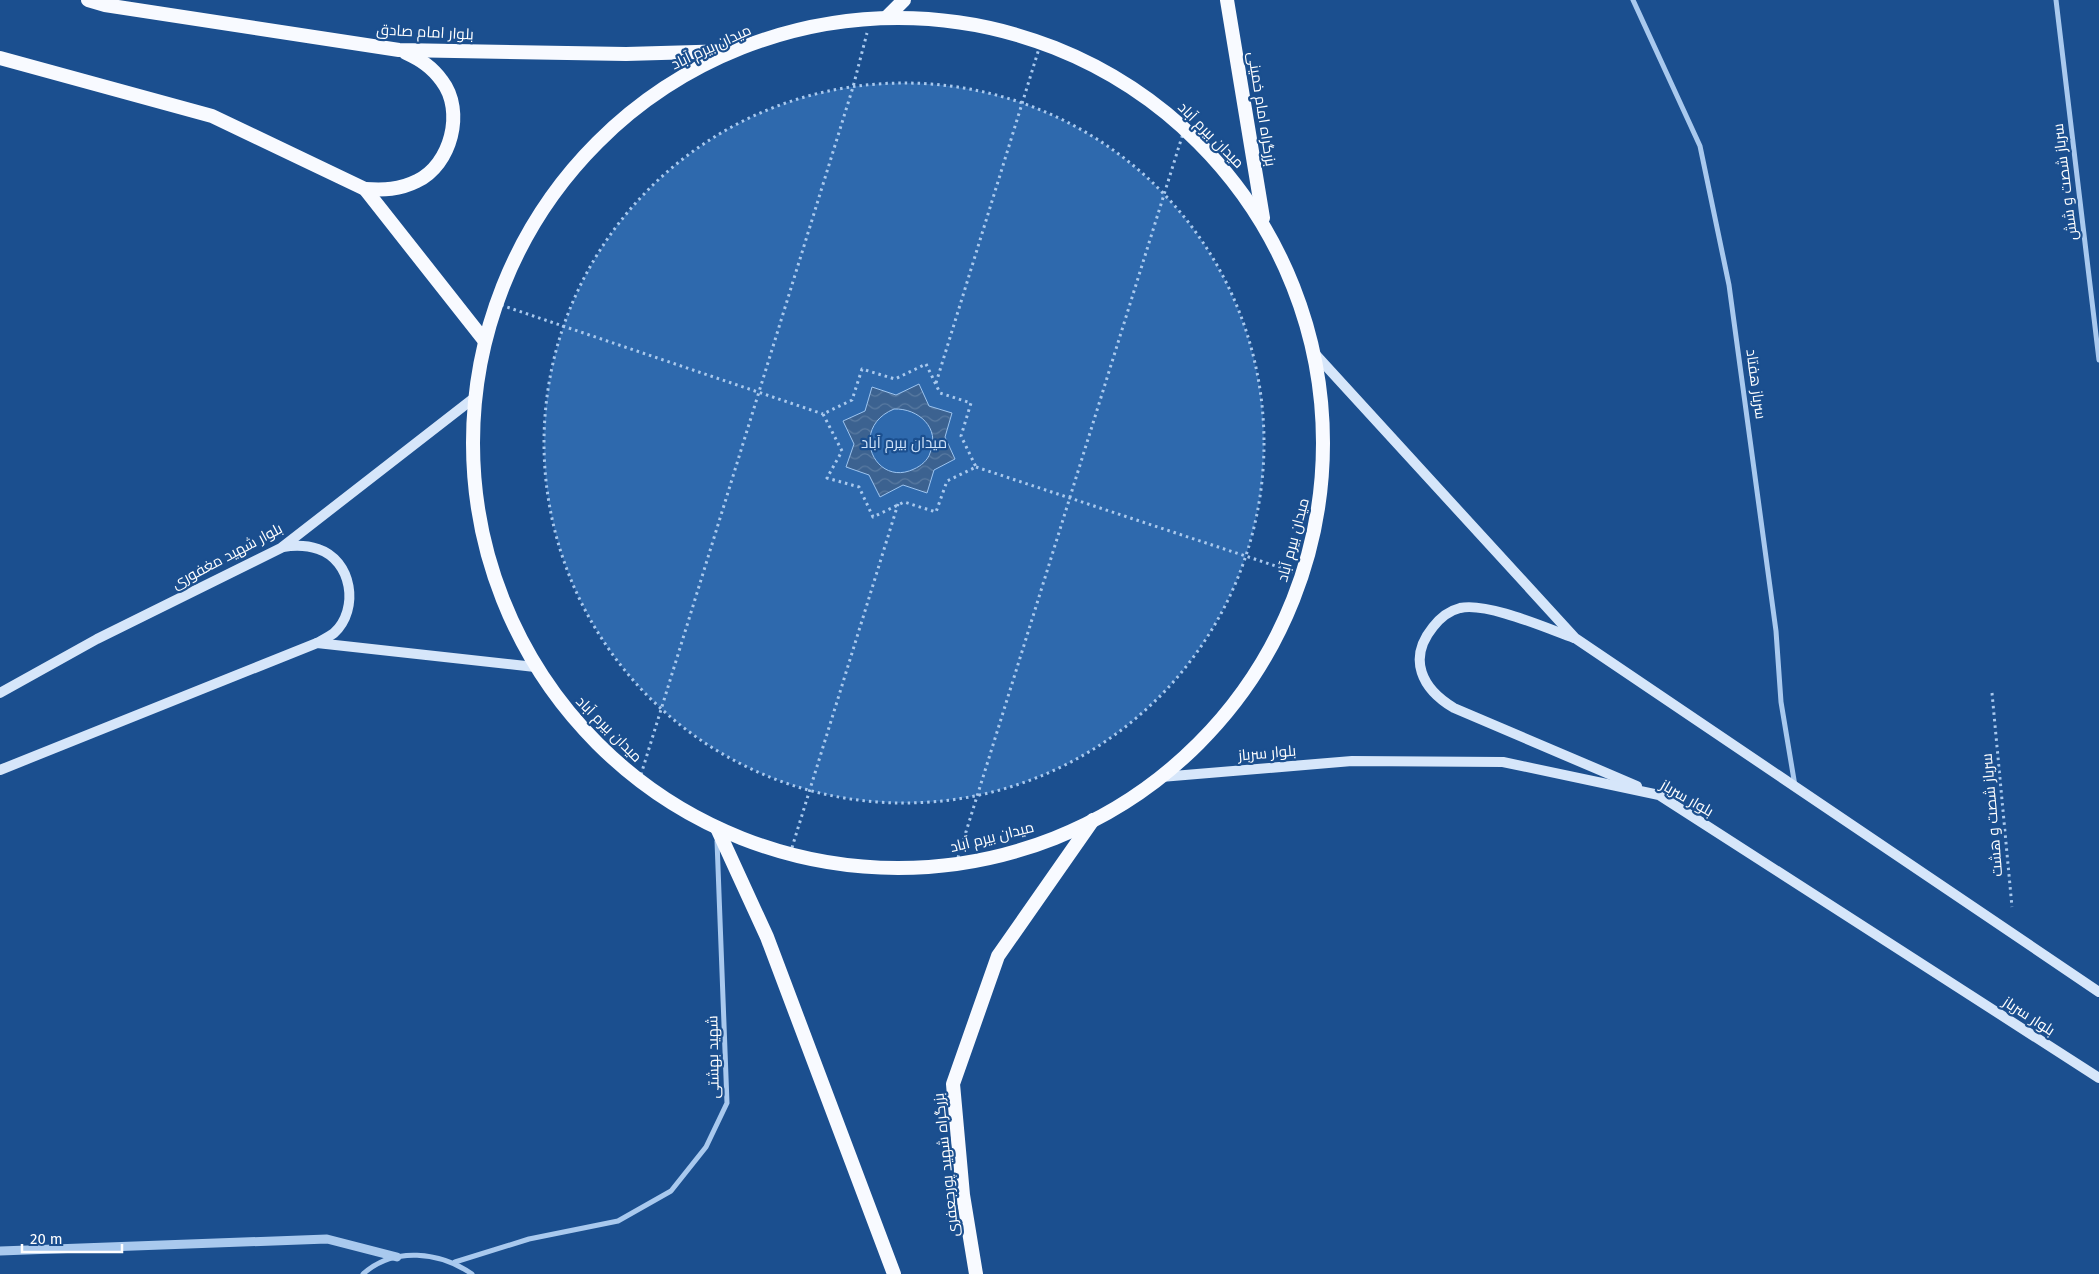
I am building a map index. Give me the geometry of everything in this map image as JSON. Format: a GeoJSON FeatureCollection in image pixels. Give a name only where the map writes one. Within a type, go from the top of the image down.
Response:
{"type":"FeatureCollection","features":[{"type":"Feature","properties":{"kind":"highway","name":"بلوار امام صادق"},"geometry":{"type":"LineString","coordinates":[[88,0],[106,5],[399,50],[626,54],[734,51]]}},
{"type":"Feature","properties":{"kind":"highway"},"geometry":{"type":"LineString","coordinates":[[886,18],[904,0]]}},
{"type":"Feature","properties":{"kind":"highway","name":"بزرگراه امام خمینی"},"geometry":{"type":"LineString","coordinates":[[1227,0],[1264,224]]}},
{"type":"Feature","properties":{"kind":"highway","name":"میدان بیرم آباد"},"geometry":{"type":"LineString","coordinates":[[886,18],[938,20],[982,26],[1041,42],[1093,64],[1141,93],[1184,127],[1230,176],[1264,224],[1295,287],[1316,354],[1325,425],[1321,501],[1303,575],[1280,633],[1247,686],[1208,735],[1161,777],[1093,820],[1026,848],[956,864],[900,868],[844,865],[790,854],[753,843],[717,828],[677,807],[639,781],[600,747],[565,709],[535,668],[506,611],[486,552],[474,490],[474,398],[484,340],[495,303],[524,239],[564,179],[608,134],[670,84],[734,51],[778,35],[815,27],[886,18]]}},
{"type":"Feature","properties":{"kind":"highway"},"geometry":{"type":"LineString","coordinates":[[0,58],[212,116],[365,189],[393,190],[419,180],[440,162],[452,137],[453,108],[443,82],[425,62],[399,50]]}},
{"type":"Feature","properties":{"kind":"highway"},"geometry":{"type":"LineString","coordinates":[[365,189],[484,340]]}},
{"type":"Feature","properties":{"kind":"highway","name":"بزرگراه شهید پورجعفری"},"geometry":{"type":"LineString","coordinates":[[976,1274],[963,1195],[953,1084],[998,956],[1093,820]]}},
{"type":"Feature","properties":{"kind":"highway"},"geometry":{"type":"LineString","coordinates":[[717,828],[768,937],[894,1274]]}},
{"type":"Feature","properties":{"kind":"main road"},"geometry":{"type":"LineString","coordinates":[[1316,354],[1574,638],[2099,992]]}},
{"type":"Feature","properties":{"kind":"main road","name":"بلوار شهید مغفوری"},"geometry":{"type":"LineString","coordinates":[[0,693],[97,639],[281,548],[474,398]]}},
{"type":"Feature","properties":{"kind":"main road"},"geometry":{"type":"LineString","coordinates":[[0,770],[317,643],[334,632],[346,616],[350,597],[347,577],[336,560],[320,549],[301,545],[281,548]]}},
{"type":"Feature","properties":{"kind":"main road"},"geometry":{"type":"LineString","coordinates":[[1574,638],[1483,607],[1460,608],[1441,616],[1423,639],[1419,657],[1424,680],[1438,698],[1454,708],[1659,795]]}},
{"type":"Feature","properties":{"kind":"main road"},"geometry":{"type":"LineString","coordinates":[[317,643],[535,668]]}},
{"type":"Feature","properties":{"kind":"main road","name":"بلوار سرباز"},"geometry":{"type":"LineString","coordinates":[[1161,777],[1352,761],[1503,762],[1659,795],[2099,1078]]}},
{"type":"Feature","properties":{"kind":"street","name":"سرباز هفتاد"},"geometry":{"type":"LineString","coordinates":[[1633,0],[1700,146],[1729,285],[1773,612],[1782,702],[1796,787]]}},
{"type":"Feature","properties":{"kind":"street","name":"سرباز شصت و شش"},"geometry":{"type":"LineString","coordinates":[[2056,0],[2099,360]]}},
{"type":"Feature","properties":{"kind":"street","name":"شهید بهشتی"},"geometry":{"type":"LineString","coordinates":[[455,1262],[529,1239],[618,1221],[671,1191],[706,1147],[727,1102],[717,828]]}},
{"type":"Feature","properties":{"kind":"street"},"geometry":{"type":"LineString","coordinates":[[0,1251],[328,1239],[397,1257]]}},
{"type":"Feature","properties":{"kind":"street"},"geometry":{"type":"LineString","coordinates":[[363,1274],[370,1268],[397,1257],[426,1255],[455,1262],[472,1274]]}},
{"type":"Feature","properties":{"kind":"path"},"geometry":{"type":"LineString","coordinates":[[639,781],[853,87],[871,19]]}},
{"type":"Feature","properties":{"kind":"path"},"geometry":{"type":"LineString","coordinates":[[935,384],[1041,42]]}},
{"type":"Feature","properties":{"kind":"path"},"geometry":{"type":"LineString","coordinates":[[906,83],[976,90],[1022,103],[1076,126],[1106,144],[1134,165],[1164,192],[1190,222],[1224,274],[1250,339],[1259,373],[1264,416],[1264,478],[1258,517],[1236,585],[1204,642],[1183,671],[1153,703],[1104,742],[1074,760],[1042,775],[977,794],[939,800],[904,802],[868,801],[810,790],[770,777],[703,742],[661,708],[625,671],[603,642],[574,588],[558,547],[545,478],[543,442],[550,372],[563,326],[586,273],[605,243],[650,188],[676,164],[712,139],[767,110],[801,99],[853,87],[906,83]]}},
{"type":"Feature","properties":{"kind":"path"},"geometry":{"type":"LineString","coordinates":[[956,864],[1184,127]]}},
{"type":"Feature","properties":{"kind":"path"},"geometry":{"type":"LineString","coordinates":[[495,303],[823,414],[842,451],[827,478],[859,487],[873,517],[904,502],[936,512],[947,481],[976,466]]}},
{"type":"Feature","properties":{"kind":"path"},"geometry":{"type":"LineString","coordinates":[[823,414],[852,400],[862,368],[895,379],[926,364],[940,394],[971,403],[961,436],[976,466],[1303,575]]}},
{"type":"Feature","properties":{"kind":"path"},"geometry":{"type":"LineString","coordinates":[[790,854],[898,504]]}},
{"type":"Feature","properties":{"kind":"path","name":"سرباز شصت و هشت"},"geometry":{"type":"LineString","coordinates":[[1992,693],[2015,935]]}},
{"type":"Feature","properties":{"kind":"green space","name":"میدان بیرم آباد"},"geometry":{"type":"Polygon","coordinates":[[[904,83],[974,90],[1042,110],[1104,144],[1159,188],[1203,243],[1237,305],[1257,373],[1264,443],[1257,513],[1237,581],[1203,643],[1159,698],[1104,742],[1042,776],[974,796],[904,803],[834,796],[766,776],[704,742],[649,698],[605,643],[571,581],[551,513],[544,443],[551,373],[571,305],[605,243],[649,188],[704,144],[766,110],[834,90],[904,83]]]}},
{"type":"Feature","properties":{"kind":"water"},"geometry":{"type":"Polygon","coordinates":[[[919,384],[929,406],[952,413],[945,437],[955,459],[934,470],[927,493],[903,485],[880,497],[869,475],[846,467],[854,444],[843,421],[865,411],[872,387],[896,395],[919,384]],[[894,409],[880,418],[872,429],[870,441],[872,453],[878,463],[888,470],[900,473],[914,469],[924,462],[929,456],[933,444],[930,428],[925,421],[911,412],[894,409]]]}}]}
